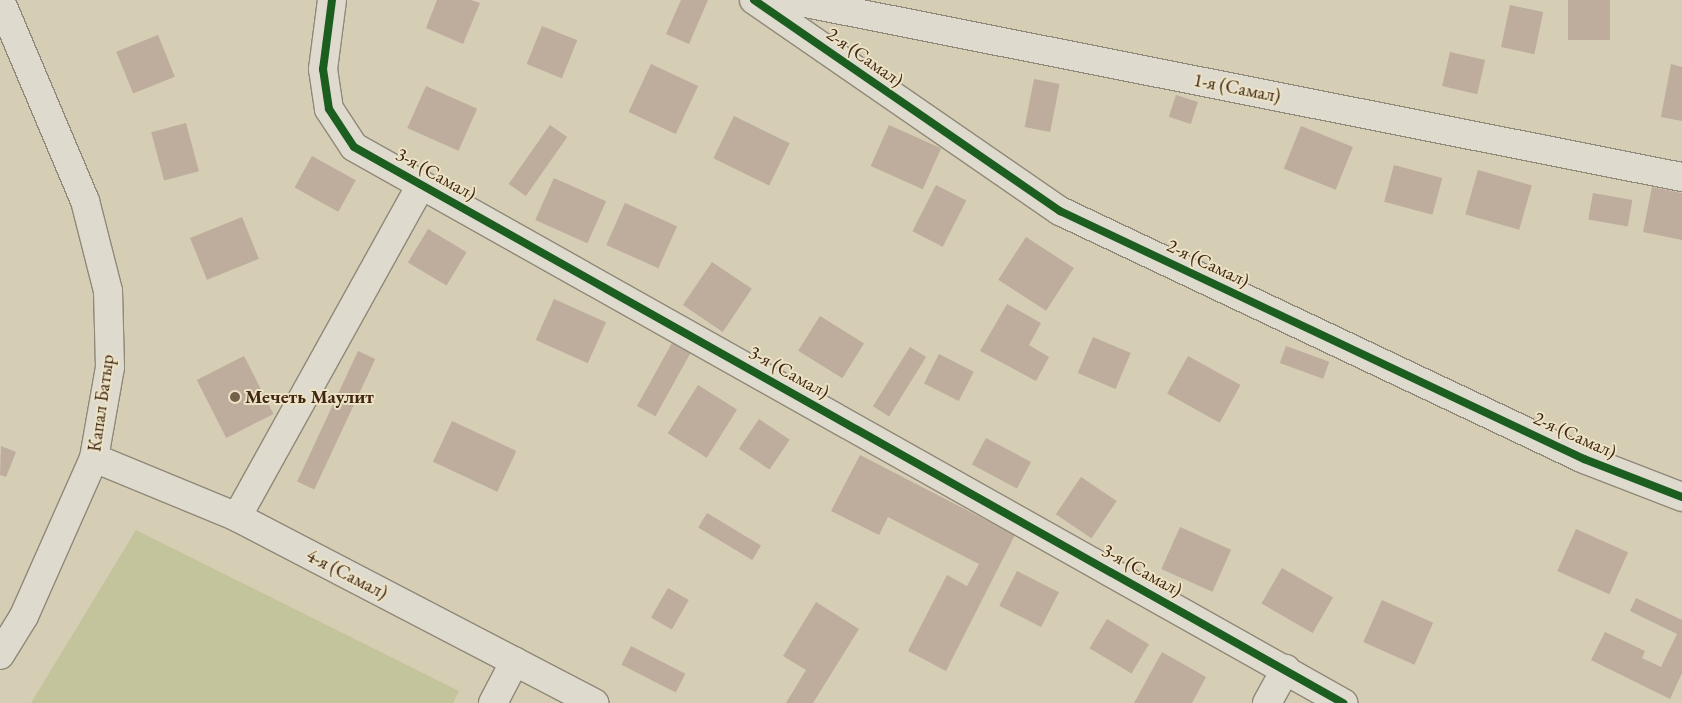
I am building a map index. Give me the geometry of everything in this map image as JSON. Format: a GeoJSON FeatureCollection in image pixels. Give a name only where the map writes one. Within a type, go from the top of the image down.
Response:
{"type":"FeatureCollection","features":[{"type":"Feature","properties":{"kind":"street","name":"Капал Батыр"},"geometry":{"type":"LineString","coordinates":[[0,0],[85,201],[108,290],[110,366],[94,458],[24,616],[0,655]]}},
{"type":"Feature","properties":{"kind":"street","name":"3-я (Самал)"},"geometry":{"type":"LineString","coordinates":[[332,0],[324,69],[328,109],[354,147],[1286,669],[1343,703]]}},
{"type":"Feature","properties":{"kind":"street","name":"2-я (Самал)"},"geometry":{"type":"LineString","coordinates":[[754,0],[1060,211],[1584,459],[1682,497]]}},
{"type":"Feature","properties":{"kind":"street","name":"1-я (Самал)"},"geometry":{"type":"LineString","coordinates":[[791,0],[1682,177]]}},
{"type":"Feature","properties":{"kind":"street"},"geometry":{"type":"LineString","coordinates":[[237,517],[421,185]]}},
{"type":"Feature","properties":{"kind":"street","name":"4-я (Самал)"},"geometry":{"type":"LineString","coordinates":[[94,458],[237,517],[595,703]]}},
{"type":"Feature","properties":{"kind":"street"},"geometry":{"type":"LineString","coordinates":[[494,703],[515,661]]}},
{"type":"Feature","properties":{"kind":"street"},"geometry":{"type":"LineString","coordinates":[[1267,703],[1286,669]]}},
{"type":"Feature","properties":{"kind":"green space"},"geometry":{"type":"Polygon","coordinates":[[[136,530],[459,691],[453,703],[31,703],[136,530]]]}},
{"type":"Feature","properties":{"kind":"building"},"geometry":{"type":"Polygon","coordinates":[[[437,0],[471,0],[480,3],[463,44],[426,28],[437,0]]]}},
{"type":"Feature","properties":{"kind":"building"},"geometry":{"type":"Polygon","coordinates":[[[681,0],[708,0],[689,44],[666,34],[681,0]]]}},
{"type":"Feature","properties":{"kind":"building"},"geometry":{"type":"Polygon","coordinates":[[[1568,0],[1610,0],[1610,40],[1568,40],[1568,0]]]}},
{"type":"Feature","properties":{"kind":"building"},"geometry":{"type":"Polygon","coordinates":[[[1510,5],[1543,12],[1534,54],[1501,47],[1510,5]]]}},
{"type":"Feature","properties":{"kind":"building"},"geometry":{"type":"Polygon","coordinates":[[[542,26],[577,40],[562,78],[527,64],[542,26]]]}},
{"type":"Feature","properties":{"kind":"building"},"geometry":{"type":"Polygon","coordinates":[[[158,35],[175,77],[133,94],[116,52],[158,35]]]}},
{"type":"Feature","properties":{"kind":"building"},"geometry":{"type":"Polygon","coordinates":[[[1450,52],[1485,60],[1477,94],[1442,86],[1450,52]]]}},
{"type":"Feature","properties":{"kind":"building"},"geometry":{"type":"Polygon","coordinates":[[[651,64],[698,86],[676,134],[629,112],[651,64]]]}},
{"type":"Feature","properties":{"kind":"building"},"geometry":{"type":"Polygon","coordinates":[[[1671,64],[1682,67],[1682,121],[1661,117],[1671,64]]]}},
{"type":"Feature","properties":{"kind":"building"},"geometry":{"type":"Polygon","coordinates":[[[1034,79],[1060,84],[1050,132],[1025,127],[1034,79]]]}},
{"type":"Feature","properties":{"kind":"building"},"geometry":{"type":"Polygon","coordinates":[[[426,86],[477,109],[458,151],[407,128],[426,86]]]}},
{"type":"Feature","properties":{"kind":"building"},"geometry":{"type":"Polygon","coordinates":[[[1176,95],[1198,102],[1191,124],[1169,117],[1176,95]]]}},
{"type":"Feature","properties":{"kind":"building"},"geometry":{"type":"Polygon","coordinates":[[[734,116],[790,143],[769,185],[713,158],[734,116]]]}},
{"type":"Feature","properties":{"kind":"building"},"geometry":{"type":"Polygon","coordinates":[[[186,123],[199,171],[164,181],[151,132],[186,123]]]}},
{"type":"Feature","properties":{"kind":"building"},"geometry":{"type":"Polygon","coordinates":[[[550,125],[567,137],[526,196],[509,184],[550,125]]]}},
{"type":"Feature","properties":{"kind":"building"},"geometry":{"type":"Polygon","coordinates":[[[889,125],[941,148],[923,189],[871,166],[889,125]]]}},
{"type":"Feature","properties":{"kind":"building"},"geometry":{"type":"Polygon","coordinates":[[[1301,126],[1353,147],[1336,190],[1284,169],[1301,126]]]}},
{"type":"Feature","properties":{"kind":"building"},"geometry":{"type":"Polygon","coordinates":[[[312,156],[356,180],[338,212],[295,187],[312,156]]]}},
{"type":"Feature","properties":{"kind":"building"},"geometry":{"type":"Polygon","coordinates":[[[1394,165],[1442,178],[1432,215],[1384,202],[1394,165]]]}},
{"type":"Feature","properties":{"kind":"building"},"geometry":{"type":"Polygon","coordinates":[[[1478,170],[1532,185],[1519,230],[1465,214],[1478,170]]]}},
{"type":"Feature","properties":{"kind":"building"},"geometry":{"type":"Polygon","coordinates":[[[554,178],[606,201],[587,243],[535,220],[554,178]]]}},
{"type":"Feature","properties":{"kind":"building"},"geometry":{"type":"Polygon","coordinates":[[[936,185],[966,200],[943,247],[912,231],[936,185]]]}},
{"type":"Feature","properties":{"kind":"building"},"geometry":{"type":"Polygon","coordinates":[[[1652,187],[1682,193],[1682,240],[1643,232],[1652,187]]]}},
{"type":"Feature","properties":{"kind":"building"},"geometry":{"type":"Polygon","coordinates":[[[1593,193],[1632,200],[1628,227],[1588,220],[1593,193]]]}},
{"type":"Feature","properties":{"kind":"building"},"geometry":{"type":"Polygon","coordinates":[[[625,203],[677,226],[658,268],[606,245],[625,203]]]}},
{"type":"Feature","properties":{"kind":"building"},"geometry":{"type":"Polygon","coordinates":[[[242,217],[259,259],[207,280],[190,238],[242,217]]]}},
{"type":"Feature","properties":{"kind":"building"},"geometry":{"type":"Polygon","coordinates":[[[428,229],[467,252],[446,286],[408,262],[428,229]]]}},
{"type":"Feature","properties":{"kind":"building"},"geometry":{"type":"Polygon","coordinates":[[[1026,237],[1074,268],[1046,311],[998,280],[1026,237]]]}},
{"type":"Feature","properties":{"kind":"building"},"geometry":{"type":"Polygon","coordinates":[[[712,262],[752,289],[723,332],[683,305],[712,262]]]}},
{"type":"Feature","properties":{"kind":"building"},"geometry":{"type":"Polygon","coordinates":[[[554,299],[606,322],[588,363],[536,340],[554,299]]]}},
{"type":"Feature","properties":{"kind":"building"},"geometry":{"type":"Polygon","coordinates":[[[1007,304],[1041,323],[1029,345],[1049,357],[1036,381],[980,351],[1007,304]]]}},
{"type":"Feature","properties":{"kind":"building"},"geometry":{"type":"Polygon","coordinates":[[[820,316],[864,344],[842,378],[798,351],[820,316]]]}},
{"type":"Feature","properties":{"kind":"building"},"geometry":{"type":"Polygon","coordinates":[[[1093,337],[1131,353],[1116,389],[1078,373],[1093,337]]]}},
{"type":"Feature","properties":{"kind":"building"},"geometry":{"type":"Polygon","coordinates":[[[672,343],[690,353],[655,416],[637,406],[672,343]]]}},
{"type":"Feature","properties":{"kind":"building"},"geometry":{"type":"Polygon","coordinates":[[[1286,346],[1329,362],[1323,379],[1280,363],[1286,346]]]}},
{"type":"Feature","properties":{"kind":"building"},"geometry":{"type":"Polygon","coordinates":[[[910,347],[926,357],[889,416],[873,406],[910,347]]]}},
{"type":"Feature","properties":{"kind":"building"},"geometry":{"type":"Polygon","coordinates":[[[358,351],[375,359],[314,490],[297,482],[358,351]]]}},
{"type":"Feature","properties":{"kind":"building"},"geometry":{"type":"Polygon","coordinates":[[[939,354],[974,372],[959,401],[924,383],[939,354]]]}},
{"type":"Feature","properties":{"kind":"building","name":"Мечеть Маулит"},"geometry":{"type":"Polygon","coordinates":[[[244,356],[274,414],[226,438],[197,380],[244,356]]]}},
{"type":"Feature","properties":{"kind":"building"},"geometry":{"type":"Polygon","coordinates":[[[1188,356],[1240,385],[1220,423],[1167,394],[1188,356]]]}},
{"type":"Feature","properties":{"kind":"building"},"geometry":{"type":"Polygon","coordinates":[[[698,385],[737,409],[707,458],[668,433],[698,385]]]}},
{"type":"Feature","properties":{"kind":"building"},"geometry":{"type":"Polygon","coordinates":[[[759,419],[790,440],[770,470],[739,449],[759,419]]]}},
{"type":"Feature","properties":{"kind":"building"},"geometry":{"type":"Polygon","coordinates":[[[452,421],[516,451],[497,492],[433,462],[452,421]]]}},
{"type":"Feature","properties":{"kind":"building"},"geometry":{"type":"Polygon","coordinates":[[[986,438],[1031,462],[1017,488],[972,464],[986,438]]]}},
{"type":"Feature","properties":{"kind":"building"},"geometry":{"type":"Polygon","coordinates":[[[1,446],[16,452],[6,477],[0,475],[1,446]]]}},
{"type":"Feature","properties":{"kind":"building"},"geometry":{"type":"Polygon","coordinates":[[[860,455],[1015,535],[946,671],[908,651],[947,575],[967,586],[979,564],[888,517],[879,535],[831,511],[860,455]]]}},
{"type":"Feature","properties":{"kind":"building"},"geometry":{"type":"Polygon","coordinates":[[[1081,477],[1117,501],[1091,538],[1056,514],[1081,477]]]}},
{"type":"Feature","properties":{"kind":"building"},"geometry":{"type":"Polygon","coordinates":[[[707,513],[761,545],[752,560],[698,528],[707,513]]]}},
{"type":"Feature","properties":{"kind":"building"},"geometry":{"type":"Polygon","coordinates":[[[1180,527],[1231,550],[1212,592],[1161,569],[1180,527]]]}},
{"type":"Feature","properties":{"kind":"building"},"geometry":{"type":"Polygon","coordinates":[[[1576,529],[1628,552],[1609,594],[1557,571],[1576,529]]]}},
{"type":"Feature","properties":{"kind":"building"},"geometry":{"type":"Polygon","coordinates":[[[1282,568],[1333,598],[1313,633],[1262,604],[1282,568]]]}},
{"type":"Feature","properties":{"kind":"building"},"geometry":{"type":"Polygon","coordinates":[[[1017,571],[1059,592],[1041,627],[999,606],[1017,571]]]}},
{"type":"Feature","properties":{"kind":"building"},"geometry":{"type":"Polygon","coordinates":[[[668,588],[689,600],[672,629],[651,617],[668,588]]]}},
{"type":"Feature","properties":{"kind":"building"},"geometry":{"type":"Polygon","coordinates":[[[1636,598],[1682,620],[1682,673],[1670,699],[1591,660],[1605,632],[1645,651],[1642,658],[1661,667],[1677,634],[1630,611],[1636,598]]]}},
{"type":"Feature","properties":{"kind":"building"},"geometry":{"type":"Polygon","coordinates":[[[1382,600],[1433,623],[1414,665],[1363,642],[1382,600]]]}},
{"type":"Feature","properties":{"kind":"building"},"geometry":{"type":"Polygon","coordinates":[[[816,602],[859,629],[813,703],[786,703],[806,670],[783,656],[816,602]]]}},
{"type":"Feature","properties":{"kind":"building"},"geometry":{"type":"Polygon","coordinates":[[[1107,619],[1149,644],[1131,673],[1089,648],[1107,619]]]}},
{"type":"Feature","properties":{"kind":"building"},"geometry":{"type":"Polygon","coordinates":[[[631,646],[685,674],[676,692],[621,665],[631,646]]]}},
{"type":"Feature","properties":{"kind":"building"},"geometry":{"type":"Polygon","coordinates":[[[1162,652],[1206,677],[1192,703],[1134,703],[1162,652]]]}},
{"type":"Feature","properties":{"kind":"cycle path"},"geometry":{"type":"LineString","coordinates":[[332,0],[323,69],[329,109],[354,147],[1343,703]]}},
{"type":"Feature","properties":{"kind":"cycle path"},"geometry":{"type":"LineString","coordinates":[[754,0],[1060,211],[1584,459],[1682,497]]}},
{"type":"Feature","properties":{"kind":"place","name":"Мечеть Маулит"},"geometry":{"type":"Point","coordinates":[235,397]}}]}
